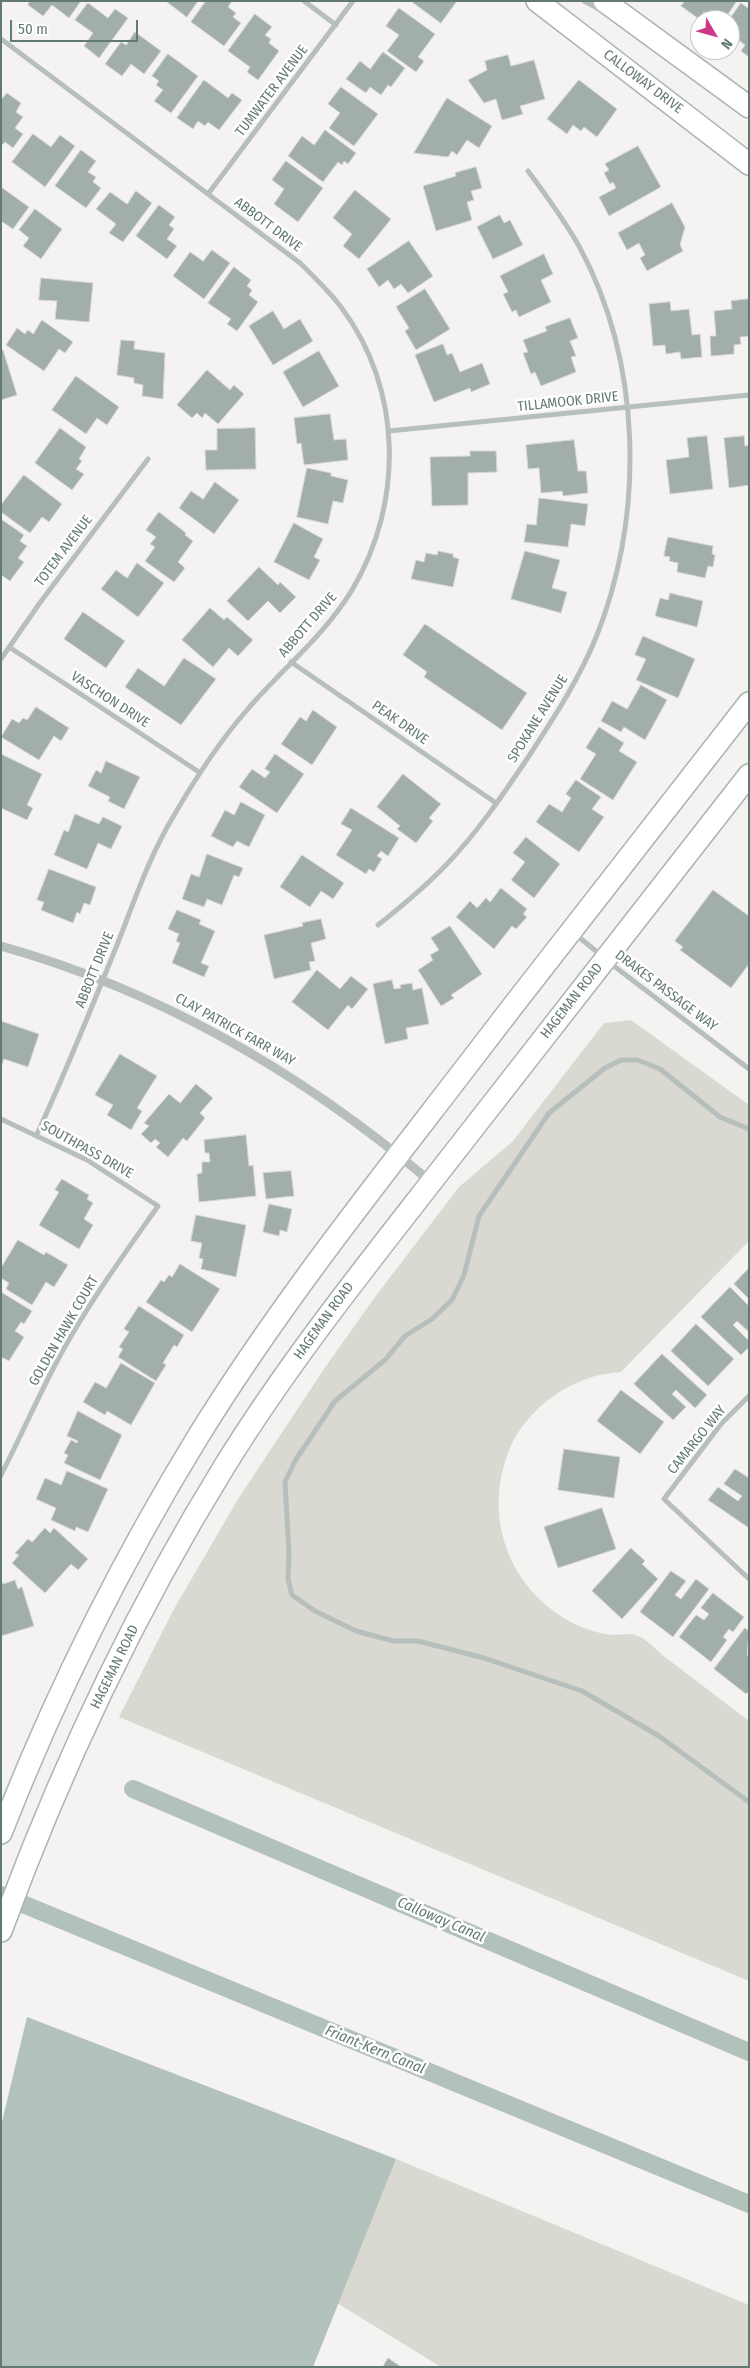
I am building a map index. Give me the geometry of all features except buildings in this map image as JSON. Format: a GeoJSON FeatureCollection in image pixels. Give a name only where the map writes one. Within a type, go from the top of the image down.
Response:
{"type":"FeatureCollection","features":[{"type":"Feature","properties":{"kind":"main road","name":"CALLOWAY DRIVE"},"geometry":{"type":"LineString","coordinates":[[537,1],[749,164]]}},
{"type":"Feature","properties":{"kind":"main road"},"geometry":{"type":"LineString","coordinates":[[604,1],[749,107]]}},
{"type":"Feature","properties":{"kind":"main road"},"geometry":{"type":"LineString","coordinates":[[1,1833],[62,1689],[100,1611],[162,1497],[246,1362],[320,1256],[749,703]]}},
{"type":"Feature","properties":{"kind":"main road","name":"HAGEMAN ROAD"},"geometry":{"type":"LineString","coordinates":[[2,1930],[48,1808],[88,1721],[147,1602],[189,1525],[273,1392],[359,1273],[749,775]]}},
{"type":"Feature","properties":{"kind":"street"},"geometry":{"type":"LineString","coordinates":[[304,1],[336,25]]}},
{"type":"Feature","properties":{"kind":"street","name":"TUMWATER AVENUE"},"geometry":{"type":"LineString","coordinates":[[208,194],[353,1]]}},
{"type":"Feature","properties":{"kind":"street"},"geometry":{"type":"LineString","coordinates":[[584,1],[648,34]]}},
{"type":"Feature","properties":{"kind":"street","name":"ABBOTT DRIVE"},"geometry":{"type":"LineString","coordinates":[[1,39],[300,263],[322,284],[342,308],[372,362],[382,395],[389,431],[390,466],[387,497],[380,527],[368,560],[351,591],[333,616],[246,710],[200,772],[171,820],[146,870],[64,1076],[37,1134]]}},
{"type":"Feature","properties":{"kind":"street","name":"SPOKANE AVENUE"},"geometry":{"type":"LineString","coordinates":[[378,925],[415,895],[447,865],[496,804],[559,712],[597,635],[613,586],[627,510],[630,459],[628,408],[622,369],[611,325],[598,289],[575,239],[556,208],[528,171]]}},
{"type":"Feature","properties":{"kind":"street","name":"TILLAMOOK DRIVE"},"geometry":{"type":"LineString","coordinates":[[389,431],[749,395]]}},
{"type":"Feature","properties":{"kind":"street","name":"TOTEM AVENUE"},"geometry":{"type":"LineString","coordinates":[[1,659],[148,459]]}},
{"type":"Feature","properties":{"kind":"street","name":"VASCHON DRIVE"},"geometry":{"type":"LineString","coordinates":[[9,647],[200,772]]}},
{"type":"Feature","properties":{"kind":"street","name":"PEAK DRIVE"},"geometry":{"type":"LineString","coordinates":[[291,662],[496,804]]}},
{"type":"Feature","properties":{"kind":"street","name":"DRAKES PASSAGE WAY"},"geometry":{"type":"LineString","coordinates":[[571,931],[749,1069]]}},
{"type":"Feature","properties":{"kind":"street","name":"CLAY PATRICK FARR WAY"},"geometry":{"type":"LineString","coordinates":[[1,946],[103,980],[186,1018],[269,1063],[317,1094],[431,1182]]}},
{"type":"Feature","properties":{"kind":"street"},"geometry":{"type":"LineString","coordinates":[[749,1129],[720,1117],[660,1069],[638,1060],[621,1060],[605,1068],[549,1113],[479,1216],[464,1275],[452,1300],[432,1319],[405,1336],[385,1360],[335,1401],[295,1461],[285,1482],[289,1552],[288,1579],[292,1595],[314,1611],[356,1631],[393,1641],[418,1641],[484,1658],[582,1691],[658,1736],[749,1802]]}},
{"type":"Feature","properties":{"kind":"street","name":"SOUTHPASS DRIVE"},"geometry":{"type":"LineString","coordinates":[[1,1119],[37,1134],[87,1160],[158,1206]]}},
{"type":"Feature","properties":{"kind":"street","name":"GOLDEN HAWK COURT"},"geometry":{"type":"LineString","coordinates":[[1,1474],[63,1350],[97,1295],[158,1206]]}},
{"type":"Feature","properties":{"kind":"street","name":"CAMARGO WAY"},"geometry":{"type":"LineString","coordinates":[[749,1396],[721,1424],[664,1499],[749,1579]]}},
{"type":"Feature","properties":{"kind":"shaded area"},"geometry":{"type":"Polygon","coordinates":[[[631,1020],[749,1105],[749,1241],[621,1372],[592,1377],[566,1388],[553,1396],[531,1416],[514,1440],[508,1453],[501,1479],[499,1505],[501,1530],[509,1554],[520,1576],[536,1596],[556,1612],[579,1626],[595,1632],[612,1635],[635,1635],[641,1638],[749,1721],[749,1981],[119,1717],[174,1609],[238,1499],[326,1366],[375,1297],[459,1187],[513,1141],[604,1023],[631,1020]]]}},
{"type":"Feature","properties":{"kind":"shaded area"},"geometry":{"type":"Polygon","coordinates":[[[27,2017],[396,2159],[313,2367],[1,2367],[1,2126],[27,2017]]]}},
{"type":"Feature","properties":{"kind":"shaded area"},"geometry":{"type":"Polygon","coordinates":[[[396,2159],[749,2305],[749,2367],[441,2367],[337,2303],[396,2159]]]}},
{"type":"Feature","properties":{"kind":"waterway","name":"Calloway Canal"},"geometry":{"type":"LineString","coordinates":[[133,1789],[749,2052]]}},
{"type":"Feature","properties":{"kind":"waterway","name":"Friant-Kern Canal"},"geometry":{"type":"LineString","coordinates":[[1,1895],[749,2204]]}}]}
